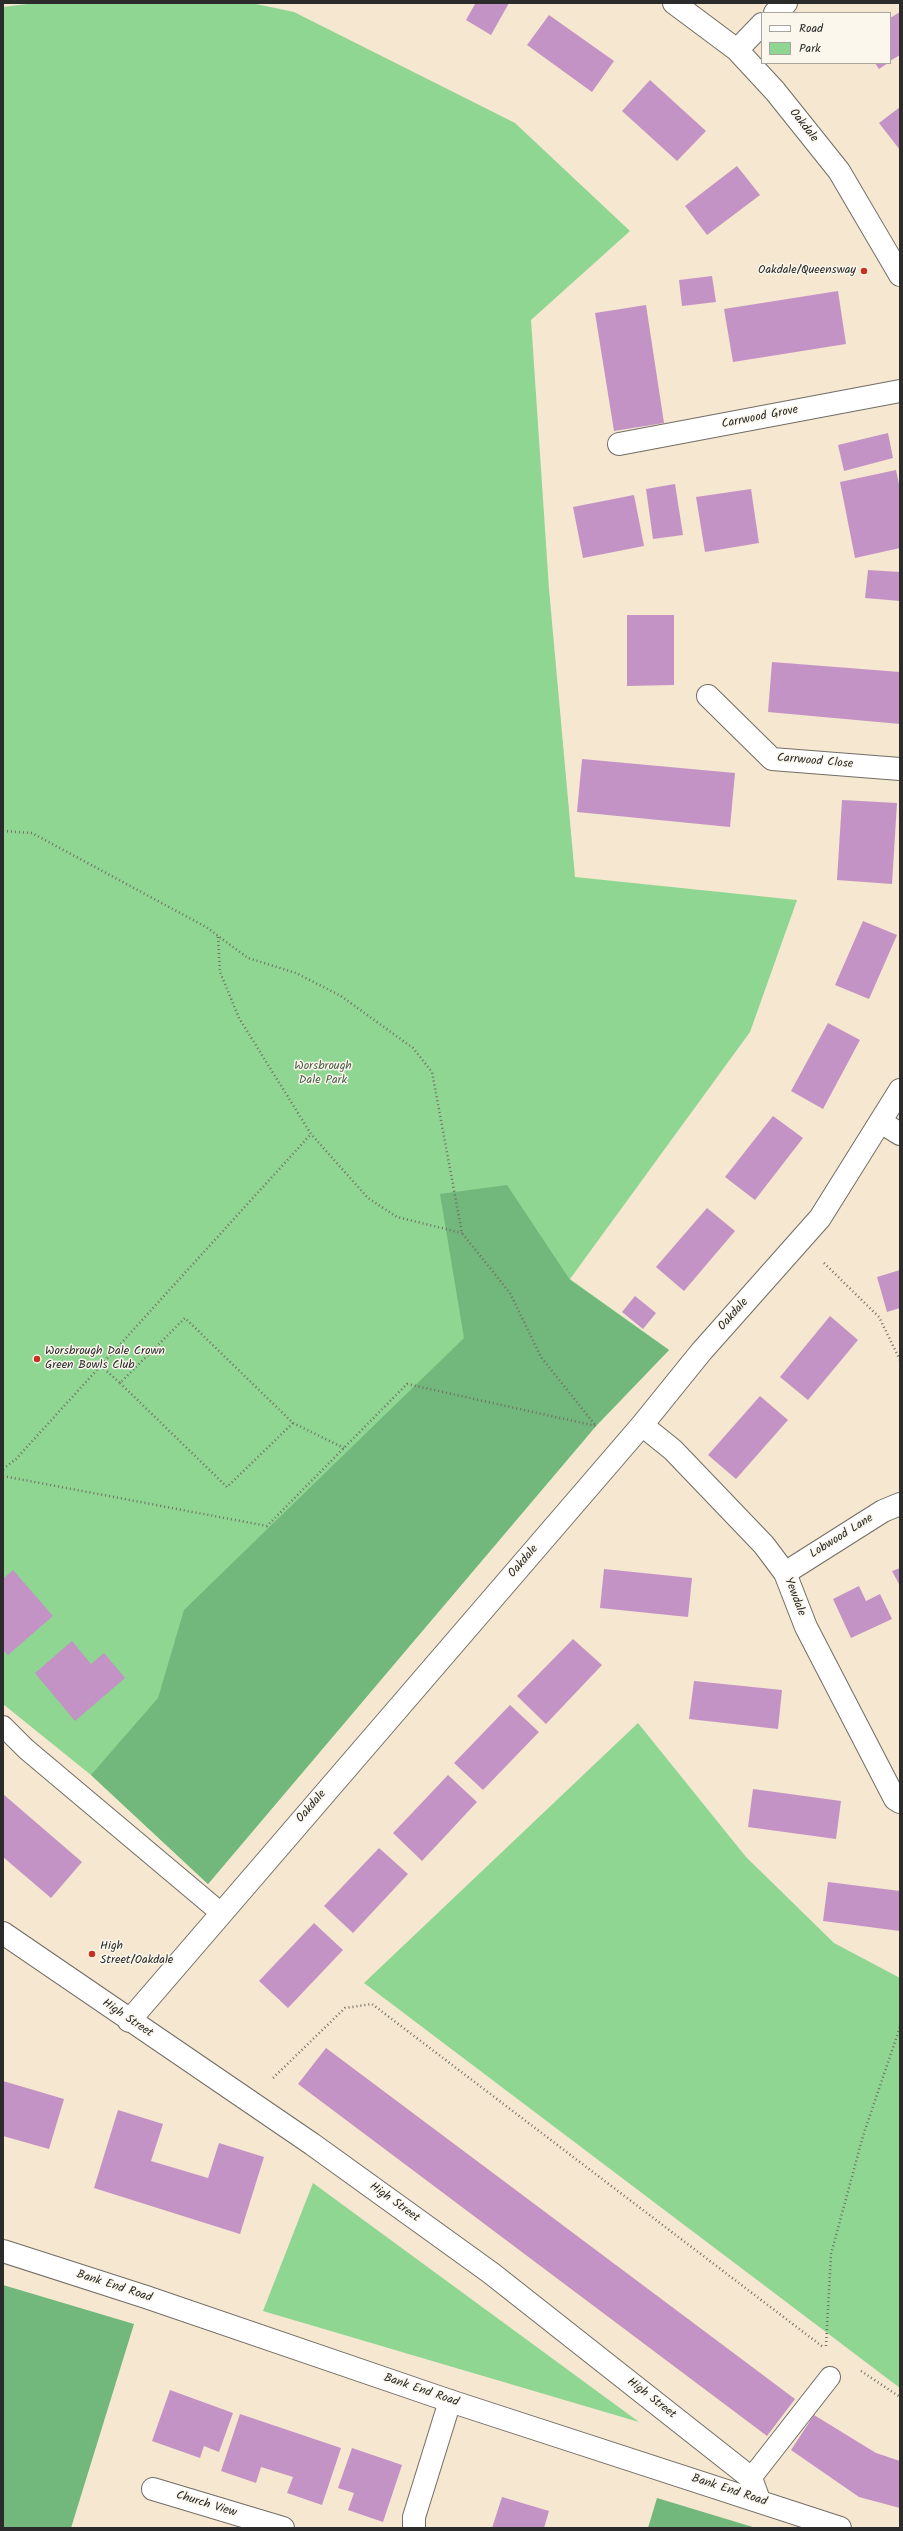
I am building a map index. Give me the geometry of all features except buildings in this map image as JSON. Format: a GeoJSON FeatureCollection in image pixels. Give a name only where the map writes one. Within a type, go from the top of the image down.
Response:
{"type":"FeatureCollection","features":[{"type":"Feature","properties":{"kind":"street","name":"Oakdale"},"geometry":{"type":"LineString","coordinates":[[674,3],[737,50],[775,91],[839,171],[900,275]]}},
{"type":"Feature","properties":{"kind":"street"},"geometry":{"type":"LineString","coordinates":[[776,12],[786,3]]}},
{"type":"Feature","properties":{"kind":"street"},"geometry":{"type":"LineString","coordinates":[[737,50],[761,25]]}},
{"type":"Feature","properties":{"kind":"street","name":"Carrwood Grove"},"geometry":{"type":"LineString","coordinates":[[619,444],[900,391]]}},
{"type":"Feature","properties":{"kind":"street","name":"Carrwood Close"},"geometry":{"type":"LineString","coordinates":[[708,696],[772,759],[900,769]]}},
{"type":"Feature","properties":{"kind":"street","name":"Oakdale"},"geometry":{"type":"LineString","coordinates":[[129,2021],[642,1424],[701,1352],[820,1218],[900,1090]]}},
{"type":"Feature","properties":{"kind":"street"},"geometry":{"type":"LineString","coordinates":[[881,1122],[900,1134]]}},
{"type":"Feature","properties":{"kind":"street","name":"Yewdale"},"geometry":{"type":"LineString","coordinates":[[642,1424],[673,1450],[764,1545],[785,1573],[806,1627],[896,1799],[900,1802]]}},
{"type":"Feature","properties":{"kind":"street","name":"Lobwood Lane"},"geometry":{"type":"LineString","coordinates":[[785,1573],[883,1511],[900,1504]]}},
{"type":"Feature","properties":{"kind":"street","name":"High Street"},"geometry":{"type":"LineString","coordinates":[[3,1932],[129,2021],[250,2101],[491,2273],[751,2478]]}},
{"type":"Feature","properties":{"kind":"street","name":"Bank End Road"},"geometry":{"type":"LineString","coordinates":[[3,2251],[146,2297],[450,2401],[759,2500],[840,2528]]}},
{"type":"Feature","properties":{"kind":"street"},"geometry":{"type":"LineString","coordinates":[[414,2528],[414,2517],[450,2401]]}},
{"type":"Feature","properties":{"kind":"street"},"geometry":{"type":"LineString","coordinates":[[751,2478],[759,2500]]}},
{"type":"Feature","properties":{"kind":"street","name":"Church View"},"geometry":{"type":"LineString","coordinates":[[153,2489],[283,2528]]}},
{"type":"Feature","properties":{"kind":"lane"},"geometry":{"type":"LineString","coordinates":[[3,1726],[26,1749],[221,1913]]}},
{"type":"Feature","properties":{"kind":"lane"},"geometry":{"type":"LineString","coordinates":[[751,2478],[830,2377]]}},
{"type":"Feature","properties":{"kind":"path"},"geometry":{"type":"LineString","coordinates":[[3,831],[32,833],[206,927],[248,958],[296,972],[341,996],[413,1048],[432,1072],[462,1233],[510,1293],[541,1357],[596,1426],[407,1384],[267,1526],[3,1476]]}},
{"type":"Feature","properties":{"kind":"path"},"geometry":{"type":"LineString","coordinates":[[218,937],[220,972],[239,1018],[311,1134],[368,1198],[396,1217],[462,1233]]}},
{"type":"Feature","properties":{"kind":"path"},"geometry":{"type":"LineString","coordinates":[[3,1469],[16,1459],[311,1134]]}},
{"type":"Feature","properties":{"kind":"path"},"geometry":{"type":"LineString","coordinates":[[800,1240],[879,1317],[900,1360]]}},
{"type":"Feature","properties":{"kind":"path"},"geometry":{"type":"LineString","coordinates":[[120,1383],[185,1318],[293,1423],[344,1448]]}},
{"type":"Feature","properties":{"kind":"path"},"geometry":{"type":"LineString","coordinates":[[101,1366],[227,1487],[293,1423]]}},
{"type":"Feature","properties":{"kind":"path"},"geometry":{"type":"LineString","coordinates":[[250,2101],[345,2008],[372,2004],[826,2348],[831,2254],[864,2136],[900,2027]]}},
{"type":"Feature","properties":{"kind":"path"},"geometry":{"type":"LineString","coordinates":[[857,2369],[900,2397]]}},
{"type":"Feature","properties":{"kind":"green space","name":"Worsbrough Dale Park"},"geometry":{"type":"Polygon","coordinates":[[[35,3],[251,3],[294,12],[515,123],[630,231],[531,320],[549,589],[575,877],[797,900],[750,1032],[570,1279],[669,1350],[596,1426],[208,1884],[91,1775],[3,1704],[3,7],[35,3]]]}},
{"type":"Feature","properties":{"kind":"green space"},"geometry":{"type":"Polygon","coordinates":[[[507,1185],[570,1280],[669,1350],[596,1426],[208,1884],[91,1775],[158,1698],[184,1610],[464,1338],[440,1194],[507,1185]]]}},
{"type":"Feature","properties":{"kind":"green space"},"geometry":{"type":"Polygon","coordinates":[[[638,1723],[746,1857],[834,1943],[900,1978],[900,2388],[364,1983],[638,1723]]]}},
{"type":"Feature","properties":{"kind":"green space"},"geometry":{"type":"Polygon","coordinates":[[[313,2183],[639,2422],[263,2311],[313,2183]]]}},
{"type":"Feature","properties":{"kind":"green space"},"geometry":{"type":"Polygon","coordinates":[[[3,2285],[134,2324],[71,2528],[3,2528],[3,2285]]]}},
{"type":"Feature","properties":{"kind":"green space"},"geometry":{"type":"Polygon","coordinates":[[[657,2498],[756,2528],[648,2528],[657,2498]]]}},
{"type":"Feature","properties":{"kind":"place","name":"Oakdale/Queensway"},"geometry":{"type":"Point","coordinates":[864,271]}},
{"type":"Feature","properties":{"kind":"place","name":"Worsbrough Dale Crown Green Bowls Club"},"geometry":{"type":"Point","coordinates":[37,1359]}},
{"type":"Feature","properties":{"kind":"place","name":"High Street/Oakdale"},"geometry":{"type":"Point","coordinates":[92,1954]}}]}
